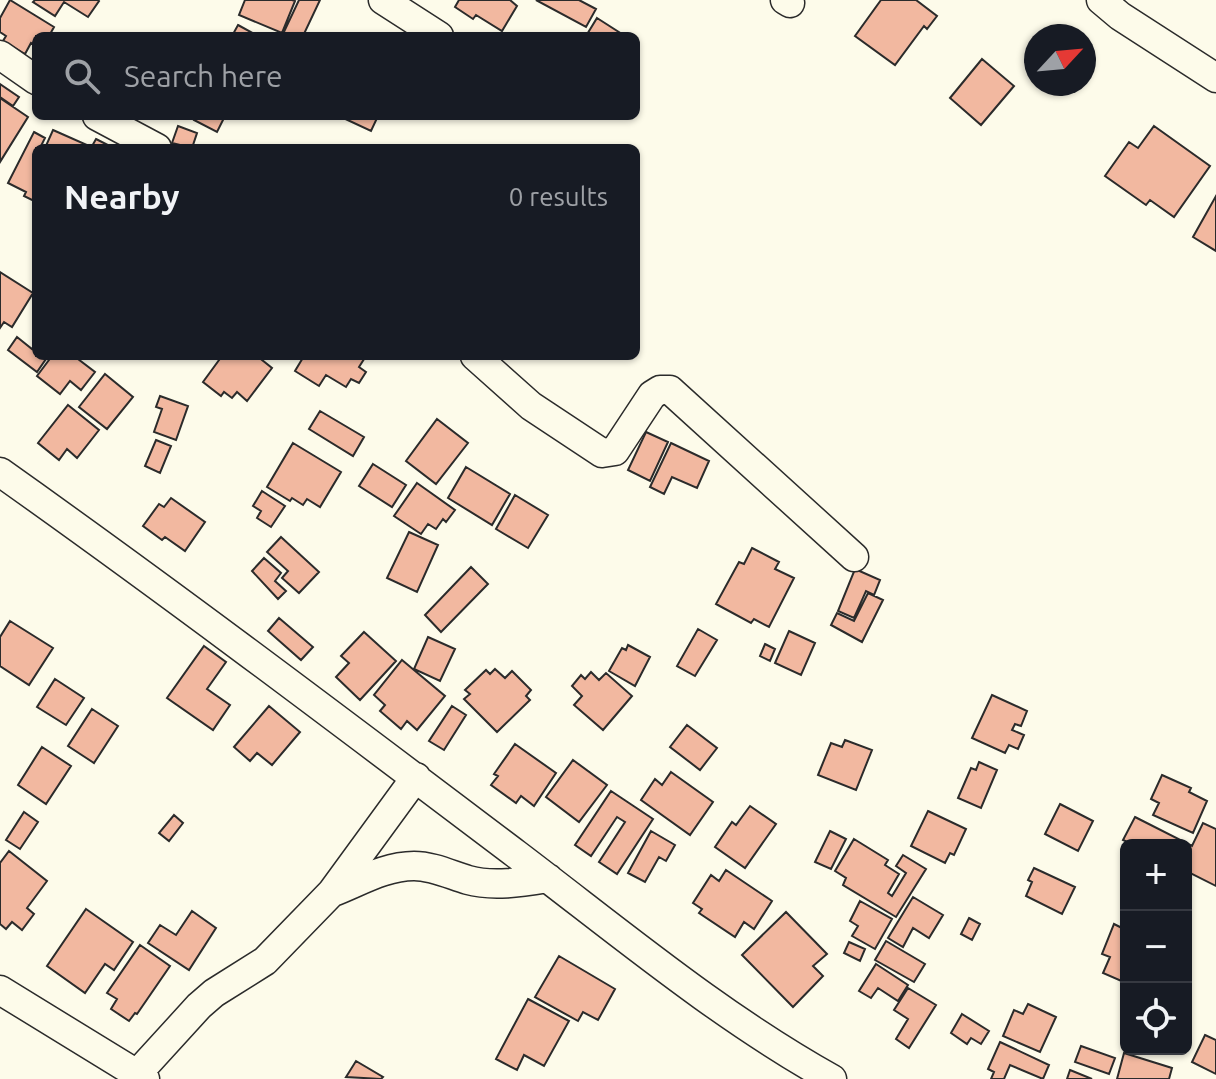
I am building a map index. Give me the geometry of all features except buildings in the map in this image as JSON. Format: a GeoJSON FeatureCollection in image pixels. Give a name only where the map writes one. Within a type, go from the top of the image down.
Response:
{"type":"FeatureCollection","features":[{"type":"Feature","properties":{"kind":"street"},"geometry":{"type":"LineString","coordinates":[[383,0],[433,32]]}},
{"type":"Feature","properties":{"kind":"street"},"geometry":{"type":"LineString","coordinates":[[1101,0],[1120,16],[1216,78]]}},
{"type":"Feature","properties":{"kind":"street"},"geometry":{"type":"LineString","coordinates":[[0,55],[32,77]]}},
{"type":"Feature","properties":{"kind":"street"},"geometry":{"type":"LineString","coordinates":[[104,120],[150,144]]}},
{"type":"Feature","properties":{"kind":"street"},"geometry":{"type":"LineString","coordinates":[[479,360],[531,406],[602,453],[615,451],[652,395],[660,390],[670,390],[854,557]]}},
{"type":"Feature","properties":{"kind":"street"},"geometry":{"type":"LineString","coordinates":[[0,472],[138,569],[659,964],[788,1054],[832,1079]]}},
{"type":"Feature","properties":{"kind":"street"},"geometry":{"type":"LineString","coordinates":[[0,990],[141,1077],[199,1006],[265,961],[332,892],[416,777]]}},
{"type":"Feature","properties":{"kind":"street"},"geometry":{"type":"LineString","coordinates":[[332,892],[371,875],[400,867],[418,866],[470,881],[548,878]]}}]}
